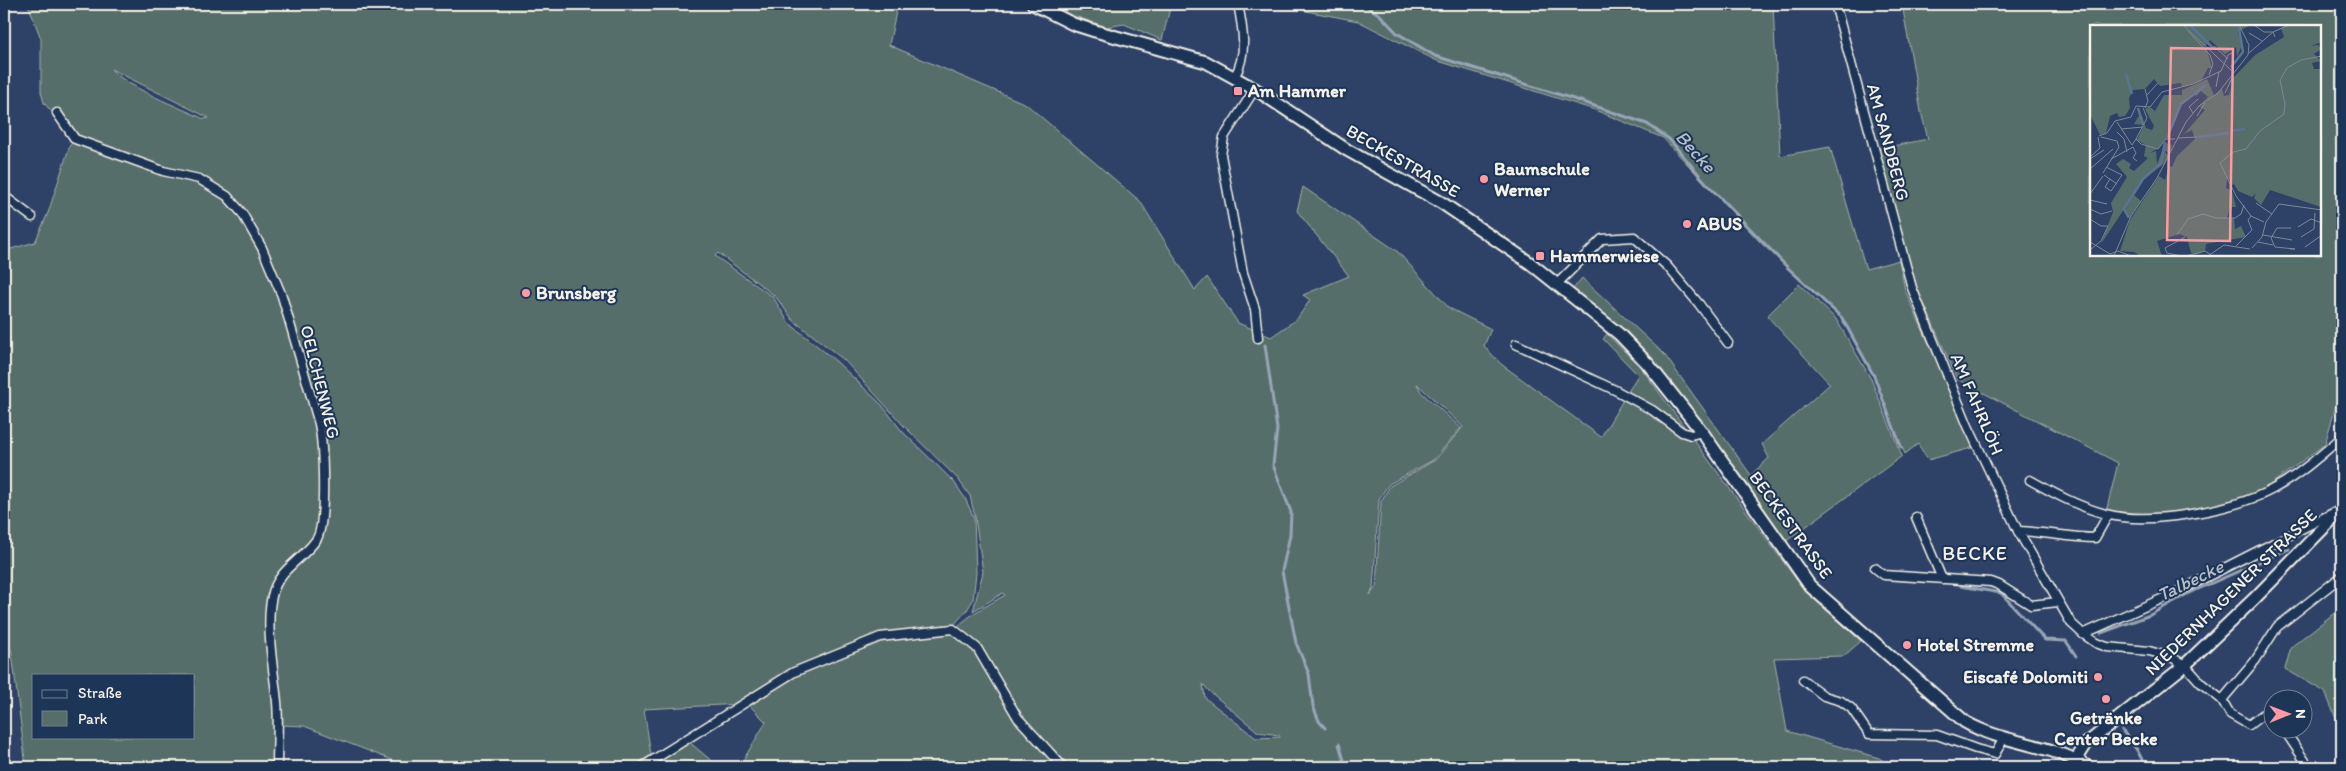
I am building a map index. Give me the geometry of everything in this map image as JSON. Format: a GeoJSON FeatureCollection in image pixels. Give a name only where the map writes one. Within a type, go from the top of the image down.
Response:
{"type":"FeatureCollection","features":[{"type":"Feature","properties":{"kind":"main road","name":"BECKESTRASSE"},"geometry":{"type":"LineString","coordinates":[[1033,4],[1080,26],[1206,62],[1255,89],[1347,150],[1442,203],[1530,263],[1619,334],[1648,364],[1702,432],[1810,586],[1965,722],[1978,729],[2004,738],[2050,750],[2076,760]]}},
{"type":"Feature","properties":{"kind":"main road","name":"NIEDERNHAGENER STRASSE"},"geometry":{"type":"LineString","coordinates":[[2076,760],[2086,744],[2185,665],[2255,598],[2342,509]]}},
{"type":"Feature","properties":{"kind":"main road"},"geometry":{"type":"LineString","coordinates":[[2076,760],[2088,767]]}},
{"type":"Feature","properties":{"kind":"street"},"geometry":{"type":"LineString","coordinates":[[1234,78],[1241,65],[1244,41],[1238,4]]}},
{"type":"Feature","properties":{"kind":"street","name":"AM SANDBERG"},"geometry":{"type":"LineString","coordinates":[[1835,4],[1912,288]]}},
{"type":"Feature","properties":{"kind":"street"},"geometry":{"type":"LineString","coordinates":[[1255,89],[1224,137],[1221,155],[1243,273],[1255,309],[1258,338]]}},
{"type":"Feature","properties":{"kind":"street","name":"OELCHENWEG"},"geometry":{"type":"LineString","coordinates":[[57,113],[75,139],[163,171],[199,179],[227,196],[242,213],[252,229],[282,296],[322,437],[322,477],[321,528],[318,538],[276,581],[271,597],[271,628],[277,711],[277,767]]}},
{"type":"Feature","properties":{"kind":"street"},"geometry":{"type":"LineString","coordinates":[[4,196],[32,217]]}},
{"type":"Feature","properties":{"kind":"street"},"geometry":{"type":"LineString","coordinates":[[1557,284],[1602,239],[1634,237],[1667,266],[1728,343]]}},
{"type":"Feature","properties":{"kind":"street","name":"AM FAHRLÖH"},"geometry":{"type":"LineString","coordinates":[[1912,288],[1968,426],[2018,531],[2071,623],[2096,643],[2107,647],[2149,651],[2171,657],[2185,665]]}},
{"type":"Feature","properties":{"kind":"street"},"geometry":{"type":"LineString","coordinates":[[1516,344],[1617,391],[1652,410],[1682,432],[1690,435],[1702,432]]}},
{"type":"Feature","properties":{"kind":"street"},"geometry":{"type":"LineString","coordinates":[[2030,480],[2069,501],[2108,515],[2154,518],[2186,515],[2255,497],[2305,469],[2342,437]]}},
{"type":"Feature","properties":{"kind":"street"},"geometry":{"type":"LineString","coordinates":[[2083,634],[2177,592],[2342,509]]}},
{"type":"Feature","properties":{"kind":"street"},"geometry":{"type":"LineString","coordinates":[[2018,531],[2046,532],[2073,538],[2095,538],[2108,515]]}},
{"type":"Feature","properties":{"kind":"street"},"geometry":{"type":"LineString","coordinates":[[1916,516],[1942,579]]}},
{"type":"Feature","properties":{"kind":"street"},"geometry":{"type":"LineString","coordinates":[[1876,568],[1884,575],[1991,582],[2031,605],[2058,602]]}},
{"type":"Feature","properties":{"kind":"street"},"geometry":{"type":"LineString","coordinates":[[2222,700],[2255,661],[2277,627],[2342,576]]}},
{"type":"Feature","properties":{"kind":"street"},"geometry":{"type":"LineString","coordinates":[[642,767],[794,672],[880,636],[953,629],[977,648],[994,673],[1018,718],[1063,767]]}},
{"type":"Feature","properties":{"kind":"street"},"geometry":{"type":"LineString","coordinates":[[2185,665],[2201,683],[2222,700],[2230,714],[2248,725],[2264,713]]}},
{"type":"Feature","properties":{"kind":"street"},"geometry":{"type":"LineString","coordinates":[[1803,680],[1824,696],[1841,701],[1851,708],[1869,734],[1937,735],[1976,750],[1995,754],[2004,738]]}},
{"type":"Feature","properties":{"kind":"street"},"geometry":{"type":"LineString","coordinates":[[2290,738],[2309,767]]}},
{"type":"Feature","properties":{"kind":"green space"},"geometry":{"type":"Polygon","coordinates":[[[28,4],[893,4],[897,7],[889,45],[1026,104],[1140,201],[1195,290],[1207,277],[1238,323],[1271,337],[1297,319],[1310,300],[1303,295],[1349,276],[1297,211],[1303,187],[1397,251],[1449,308],[1491,329],[1484,346],[1501,364],[1601,437],[1638,375],[1603,339],[1607,334],[1642,369],[1804,590],[1861,641],[1844,656],[1774,658],[1787,731],[1879,758],[1893,767],[739,767],[766,722],[748,704],[796,675],[881,640],[952,633],[975,650],[1015,719],[1022,724],[1020,716],[979,646],[954,629],[974,613],[1005,595],[1003,593],[973,611],[983,572],[975,517],[970,496],[958,479],[904,426],[844,360],[793,320],[775,296],[718,253],[715,256],[773,297],[789,323],[837,362],[882,405],[901,430],[954,482],[965,498],[974,518],[976,573],[973,600],[952,627],[879,633],[793,670],[740,704],[644,709],[651,755],[632,767],[410,767],[304,726],[279,725],[270,625],[273,596],[276,587],[286,572],[318,541],[321,533],[324,503],[323,448],[320,424],[282,293],[268,259],[252,228],[233,203],[212,185],[108,151],[76,138],[68,124],[65,127],[44,103],[41,92],[41,39],[28,4]],[[111,69],[118,76],[154,97],[204,119],[209,118],[111,69]],[[1417,384],[1421,392],[1461,428],[1433,460],[1389,484],[1379,499],[1373,588],[1370,595],[1376,587],[1381,501],[1390,486],[1435,460],[1463,427],[1417,384]],[[1203,684],[1205,698],[1256,738],[1280,737],[1279,735],[1258,732],[1203,684]]]}},
{"type":"Feature","properties":{"kind":"green space"},"geometry":{"type":"Polygon","coordinates":[[[1068,4],[1171,4],[1162,40],[1124,24],[1107,27],[1065,13],[1068,4]]]}},
{"type":"Feature","properties":{"kind":"green space"},"geometry":{"type":"Polygon","coordinates":[[[1287,4],[1773,4],[1780,156],[1830,147],[1866,269],[1899,260],[1905,290],[1975,447],[1928,460],[1918,444],[1905,454],[1874,376],[1840,315],[1761,243],[1663,138],[1595,110],[1435,60],[1358,21],[1306,11],[1287,4]]]}},
{"type":"Feature","properties":{"kind":"green space"},"geometry":{"type":"Polygon","coordinates":[[[1902,4],[2342,4],[2342,396],[2339,394],[2325,444],[2255,496],[2185,513],[2154,516],[2106,512],[2118,463],[1957,379],[1916,285],[1878,149],[1928,139],[1921,112],[1902,4]]]}},
{"type":"Feature","properties":{"kind":"green space"},"geometry":{"type":"Polygon","coordinates":[[[75,140],[198,181],[227,199],[250,229],[280,296],[318,424],[321,477],[317,537],[296,557],[270,597],[276,704],[276,767],[26,767],[12,653],[4,629],[4,251],[35,242],[48,213],[70,145],[75,140]]]}},
{"type":"Feature","properties":{"kind":"green space"},"geometry":{"type":"Polygon","coordinates":[[[1582,278],[1664,354],[1751,475],[1769,458],[1762,444],[1830,384],[1767,316],[1799,284],[1836,319],[1871,379],[1902,456],[1785,542],[1745,480],[1651,359],[1573,289],[1582,278]]]}},
{"type":"Feature","properties":{"kind":"green space"},"geometry":{"type":"Polygon","coordinates":[[[2342,607],[2342,733],[2325,692],[2285,669],[2291,647],[2342,607]]]}},
{"type":"Feature","properties":{"kind":"green space"},"geometry":{"type":"Polygon","coordinates":[[[688,741],[719,767],[664,767],[659,761],[688,741]]]}},
{"type":"Feature","properties":{"kind":"waterway","name":"Becke"},"geometry":{"type":"LineString","coordinates":[[1364,4],[1380,15],[1397,33],[1435,56],[1647,124],[1669,139],[1706,183],[1789,269],[1842,318],[1874,376],[1901,447]]}},
{"type":"Feature","properties":{"kind":"waterway"},"geometry":{"type":"LineString","coordinates":[[1265,345],[1277,429],[1273,465],[1291,512],[1290,535],[1282,571],[1296,643],[1309,674],[1313,706],[1319,721],[1325,728]]}},
{"type":"Feature","properties":{"kind":"waterway","name":"Talbecke"},"geometry":{"type":"LineString","coordinates":[[2101,633],[2150,615],[2187,594],[2289,549]]}},
{"type":"Feature","properties":{"kind":"waterway","name":"Becke"},"geometry":{"type":"LineString","coordinates":[[1961,586],[2001,593],[2045,640],[2066,641],[2076,656]]}},
{"type":"Feature","properties":{"kind":"waterway"},"geometry":{"type":"LineString","coordinates":[[2122,730],[2137,750],[2146,767]]}},
{"type":"Feature","properties":{"kind":"waterway"},"geometry":{"type":"LineString","coordinates":[[1339,744],[1346,767]]}},
{"type":"Feature","properties":{"kind":"place","name":"Am Hammer"},"geometry":{"type":"Point","coordinates":[1238,91]}},
{"type":"Feature","properties":{"kind":"place","name":"Baumschule Werner"},"geometry":{"type":"Point","coordinates":[1484,179]}},
{"type":"Feature","properties":{"kind":"place","name":"ABUS"},"geometry":{"type":"Point","coordinates":[1687,224]}},
{"type":"Feature","properties":{"kind":"place","name":"Hammerwiese"},"geometry":{"type":"Point","coordinates":[1540,256]}},
{"type":"Feature","properties":{"kind":"place","name":"Brunsberg"},"geometry":{"type":"Point","coordinates":[526,293]}},
{"type":"Feature","properties":{"kind":"place","name":"Hotel Stremme"},"geometry":{"type":"Point","coordinates":[1907,645]}},
{"type":"Feature","properties":{"kind":"place","name":"Eiscafé Dolomiti"},"geometry":{"type":"Point","coordinates":[2098,677]}},
{"type":"Feature","properties":{"kind":"place","name":"Getränke Center Becke"},"geometry":{"type":"Point","coordinates":[2106,699]}},
{"type":"Feature","properties":{"kind":"district","name":"BECKE"},"geometry":{"type":"Point","coordinates":[1975,553]}}]}
